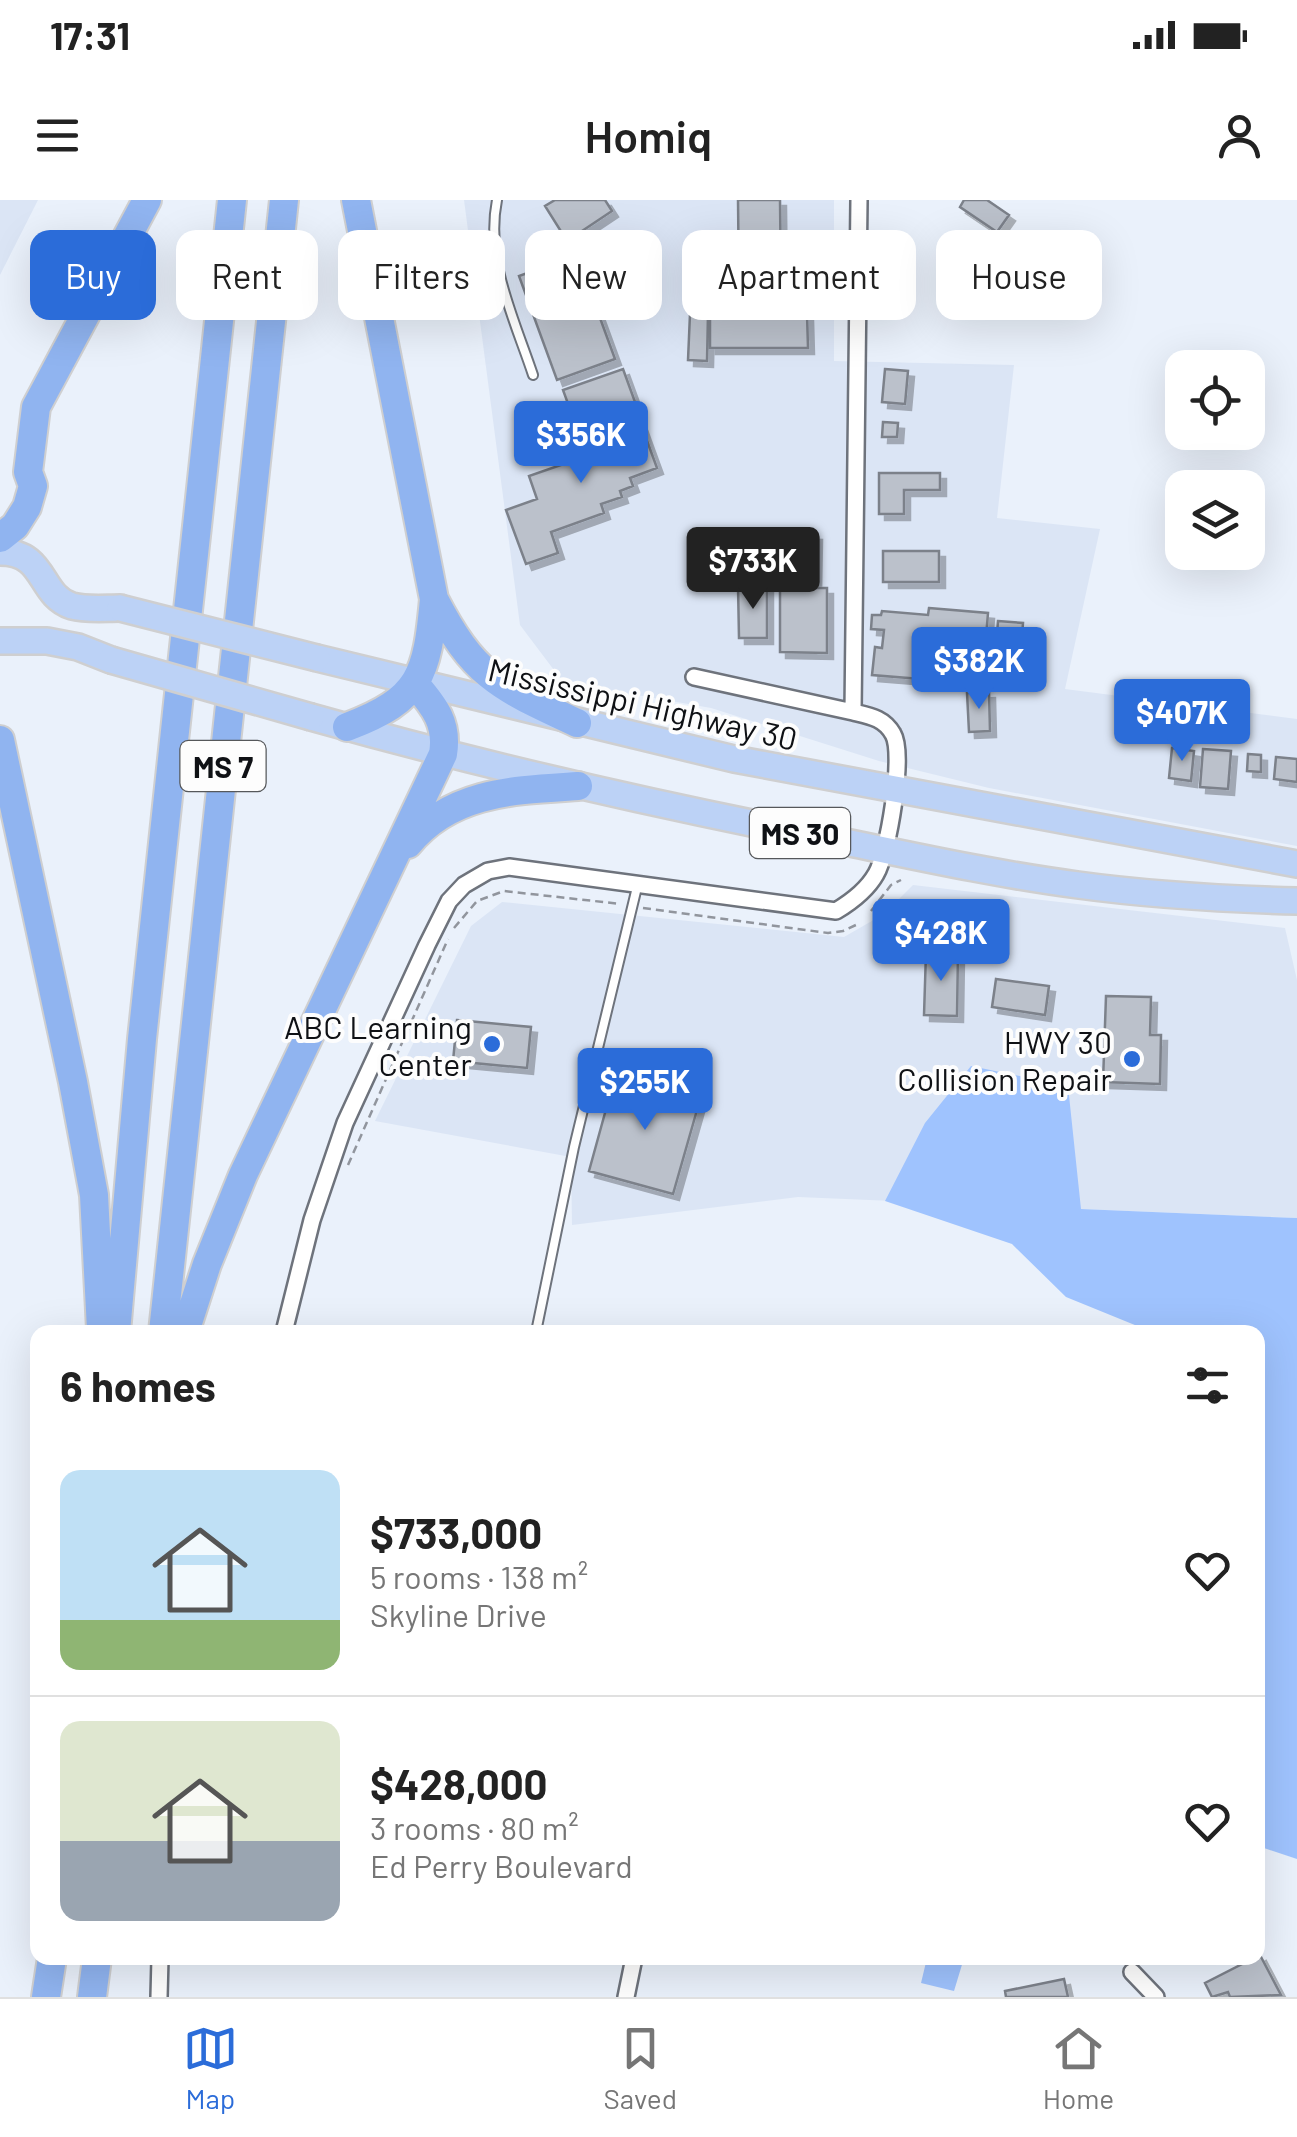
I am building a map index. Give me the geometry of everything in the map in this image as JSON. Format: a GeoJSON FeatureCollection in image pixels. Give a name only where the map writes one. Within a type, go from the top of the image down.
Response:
{"type":"FeatureCollection","features":[{"type":"Feature","properties":{"kind":"highway"},"geometry":{"type":"LineString","coordinates":[[0,521],[16,500],[28,472],[36,407],[148,200]]}},
{"type":"Feature","properties":{"kind":"highway","name":"MS 7"},"geometry":{"type":"LineString","coordinates":[[117,1325],[144,1019],[232,200]]}},
{"type":"Feature","properties":{"kind":"highway","name":"MS 7"},"geometry":{"type":"LineString","coordinates":[[164,1325],[284,200]]}},
{"type":"Feature","properties":{"kind":"highway"},"geometry":{"type":"LineString","coordinates":[[356,200],[434,599],[456,640],[480,669],[511,692],[577,723]]}},
{"type":"Feature","properties":{"kind":"highway"},"geometry":{"type":"LineString","coordinates":[[0,538],[15,526],[27,507],[33,486],[28,472]]}},
{"type":"Feature","properties":{"kind":"highway"},"geometry":{"type":"LineString","coordinates":[[347,727],[396,706],[416,684],[427,649],[434,599]]}},
{"type":"Feature","properties":{"kind":"highway"},"geometry":{"type":"LineString","coordinates":[[188,1325],[207,1264],[243,1174],[443,754],[444,725],[416,684]]}},
{"type":"Feature","properties":{"kind":"highway"},"geometry":{"type":"LineString","coordinates":[[0,740],[94,1195],[101,1325]]}},
{"type":"Feature","properties":{"kind":"highway"},"geometry":{"type":"LineString","coordinates":[[394,860],[418,832],[469,801],[500,790],[578,786]]}},
{"type":"Feature","properties":{"kind":"highway"},"geometry":{"type":"LineString","coordinates":[[46,1997],[51,1965]]}},
{"type":"Feature","properties":{"kind":"highway"},"geometry":{"type":"LineString","coordinates":[[92,1997],[96,1965]]}},
{"type":"Feature","properties":{"kind":"main road","name":"Mississippi Highway 30"},"geometry":{"type":"LineString","coordinates":[[0,552],[24,556],[38,566],[54,594],[71,606],[120,608],[577,723],[894,791],[1297,864]]}},
{"type":"Feature","properties":{"kind":"main road","name":"MS 30"},"geometry":{"type":"LineString","coordinates":[[0,641],[47,641],[78,647],[110,660],[443,754],[883,850],[1076,885],[1197,898],[1297,901]]}},
{"type":"Feature","properties":{"kind":"main road"},"geometry":{"type":"LineString","coordinates":[[1252,900],[1257,858]]}},
{"type":"Feature","properties":{"kind":"street"},"geometry":{"type":"LineString","coordinates":[[854,712],[859,200]]}},
{"type":"Feature","properties":{"kind":"street"},"geometry":{"type":"LineString","coordinates":[[286,1325],[312,1220],[345,1123],[449,901],[464,885],[488,871],[509,867],[836,911],[855,900],[877,873],[894,791],[897,739],[877,718],[694,677]]}},
{"type":"Feature","properties":{"kind":"street"},"geometry":{"type":"LineString","coordinates":[[159,1997],[160,1965]]}},
{"type":"Feature","properties":{"kind":"street"},"geometry":{"type":"LineString","coordinates":[[626,1997],[633,1965]]}},
{"type":"Feature","properties":{"kind":"street"},"geometry":{"type":"LineString","coordinates":[[1132,1972],[1156,1997]]}},
{"type":"Feature","properties":{"kind":"lane"},"geometry":{"type":"LineString","coordinates":[[496,200],[491,228],[497,266],[532,375]]}},
{"type":"Feature","properties":{"kind":"lane"},"geometry":{"type":"LineString","coordinates":[[537,1325],[574,1148],[638,883]]}},
{"type":"Feature","properties":{"kind":"path"},"geometry":{"type":"LineString","coordinates":[[871,911],[891,885],[901,880]]}},
{"type":"Feature","properties":{"kind":"path"},"geometry":{"type":"LineString","coordinates":[[344,1175],[426,992]]}},
{"type":"Feature","properties":{"kind":"shaded area"},"geometry":{"type":"Polygon","coordinates":[[[0,200],[38,200],[0,275],[0,200]]]}},
{"type":"Feature","properties":{"kind":"shaded area"},"geometry":{"type":"Polygon","coordinates":[[[464,200],[834,200],[834,230],[682,230],[682,320],[834,320],[834,361],[1014,365],[997,518],[1100,529],[1065,689],[1297,719],[1297,846],[989,788],[879,761],[711,708],[563,682],[520,625],[480,320],[505,320],[505,230],[468,230],[464,200]]]}},
{"type":"Feature","properties":{"kind":"shaded area"},"geometry":{"type":"Polygon","coordinates":[[[913,885],[1285,928],[1297,980],[1297,1218],[798,1197],[572,1225],[571,1157],[375,1121],[471,926],[502,902],[844,937],[884,914],[913,885]]]}},
{"type":"Feature","properties":{"kind":"shaded area"},"geometry":{"type":"Polygon","coordinates":[[[971,1066],[1068,1086],[1081,1209],[1297,1218],[1297,1859],[1265,1848],[1265,1325],[1135,1325],[1066,1297],[1012,1244],[885,1201],[925,1123],[971,1066]]]}},
{"type":"Feature","properties":{"kind":"shaded area"},"geometry":{"type":"Polygon","coordinates":[[[925,1965],[962,1965],[954,1991],[921,1983],[925,1965]]]}},
{"type":"Feature","properties":{"kind":"building"},"geometry":{"type":"Polygon","coordinates":[[[555,200],[605,200],[612,211],[584,230],[560,230],[545,206],[555,200]]]}},
{"type":"Feature","properties":{"kind":"building"},"geometry":{"type":"Polygon","coordinates":[[[738,200],[780,200],[780,230],[738,230],[738,200]]]}},
{"type":"Feature","properties":{"kind":"building"},"geometry":{"type":"Polygon","coordinates":[[[964,200],[987,200],[1009,215],[998,230],[994,230],[960,207],[964,200]]]}},
{"type":"Feature","properties":{"kind":"building"},"geometry":{"type":"Polygon","coordinates":[[[535,320],[601,320],[615,359],[557,380],[535,320]]]}},
{"type":"Feature","properties":{"kind":"building"},"geometry":{"type":"Polygon","coordinates":[[[690,320],[708,320],[707,361],[688,360],[690,320]]]}},
{"type":"Feature","properties":{"kind":"building"},"geometry":{"type":"Polygon","coordinates":[[[710,320],[807,320],[808,348],[710,348],[710,320]]]}},
{"type":"Feature","properties":{"kind":"building"},"geometry":{"type":"Polygon","coordinates":[[[623,369],[635,402],[575,423],[563,390],[623,369]]]}},
{"type":"Feature","properties":{"kind":"building"},"geometry":{"type":"Polygon","coordinates":[[[885,369],[908,371],[905,404],[882,402],[885,369]]]}},
{"type":"Feature","properties":{"kind":"building"},"geometry":{"type":"Polygon","coordinates":[[[638,416],[657,468],[630,478],[633,486],[620,491],[622,497],[601,504],[604,513],[551,532],[558,553],[526,564],[506,510],[537,499],[529,476],[584,457],[577,437],[638,416]]]}},
{"type":"Feature","properties":{"kind":"building"},"geometry":{"type":"Polygon","coordinates":[[[883,422],[898,423],[897,437],[882,437],[883,422]]]}},
{"type":"Feature","properties":{"kind":"building"},"geometry":{"type":"Polygon","coordinates":[[[879,473],[940,473],[940,490],[904,490],[904,514],[879,514],[879,473]]]}},
{"type":"Feature","properties":{"kind":"building"},"geometry":{"type":"Polygon","coordinates":[[[704,532],[773,533],[773,551],[704,551],[704,532]]]}},
{"type":"Feature","properties":{"kind":"building"},"geometry":{"type":"Polygon","coordinates":[[[788,533],[816,534],[815,588],[827,588],[827,653],[780,652],[780,586],[788,586],[788,533]]]}},
{"type":"Feature","properties":{"kind":"building"},"geometry":{"type":"Polygon","coordinates":[[[883,551],[939,551],[939,582],[883,582],[883,551]]]}},
{"type":"Feature","properties":{"kind":"building"},"geometry":{"type":"Polygon","coordinates":[[[738,586],[767,586],[767,638],[739,638],[738,586]]]}},
{"type":"Feature","properties":{"kind":"building"},"geometry":{"type":"Polygon","coordinates":[[[929,608],[988,613],[982,684],[872,675],[875,647],[882,648],[884,630],[871,629],[872,615],[881,615],[882,611],[928,615],[929,608]]]}},
{"type":"Feature","properties":{"kind":"building"},"geometry":{"type":"Polygon","coordinates":[[[998,621],[1023,623],[1019,676],[994,674],[998,621]]]}},
{"type":"Feature","properties":{"kind":"building"},"geometry":{"type":"Polygon","coordinates":[[[989,692],[990,731],[969,732],[967,693],[989,692]]]}},
{"type":"Feature","properties":{"kind":"building"},"geometry":{"type":"Polygon","coordinates":[[[1172,748],[1194,751],[1191,781],[1169,778],[1172,748]]]}},
{"type":"Feature","properties":{"kind":"building"},"geometry":{"type":"Polygon","coordinates":[[[1203,749],[1231,751],[1228,789],[1200,787],[1203,749]]]}},
{"type":"Feature","properties":{"kind":"building"},"geometry":{"type":"Polygon","coordinates":[[[1248,754],[1261,755],[1261,772],[1247,771],[1248,754]]]}},
{"type":"Feature","properties":{"kind":"building"},"geometry":{"type":"Polygon","coordinates":[[[1276,757],[1297,759],[1297,782],[1274,779],[1276,757]]]}},
{"type":"Feature","properties":{"kind":"building"},"geometry":{"type":"Polygon","coordinates":[[[926,952],[958,953],[957,1016],[924,1015],[926,952]]]}},
{"type":"Feature","properties":{"kind":"building"},"geometry":{"type":"Polygon","coordinates":[[[996,979],[1049,986],[1045,1015],[992,1007],[996,979]]]}},
{"type":"Feature","properties":{"kind":"building","name":"HWY 30 Collision Repair"},"geometry":{"type":"Polygon","coordinates":[[[1106,996],[1151,997],[1150,1035],[1161,1035],[1160,1084],[1103,1082],[1106,996]]]}},
{"type":"Feature","properties":{"kind":"building","name":"ABC Learning Center"},"geometry":{"type":"Polygon","coordinates":[[[457,1020],[531,1027],[527,1068],[453,1061],[457,1020]]]}},
{"type":"Feature","properties":{"kind":"building"},"geometry":{"type":"Polygon","coordinates":[[[616,1073],[701,1096],[673,1194],[589,1171],[616,1073]]]}},
{"type":"Feature","properties":{"kind":"building"},"geometry":{"type":"Polygon","coordinates":[[[1240,1965],[1265,1965],[1281,1995],[1230,1997],[1228,1992],[1212,1997],[1205,1983],[1240,1965]]]}},
{"type":"Feature","properties":{"kind":"building"},"geometry":{"type":"Polygon","coordinates":[[[1064,1979],[1068,1997],[1006,1997],[1005,1991],[1064,1979]]]}},
{"type":"Feature","properties":{"kind":"place","name":"ABC Learning Center"},"geometry":{"type":"Point","coordinates":[492,1044]}},
{"type":"Feature","properties":{"kind":"place","name":"HWY 30 Collision Repair"},"geometry":{"type":"Point","coordinates":[1132,1059]}}]}
